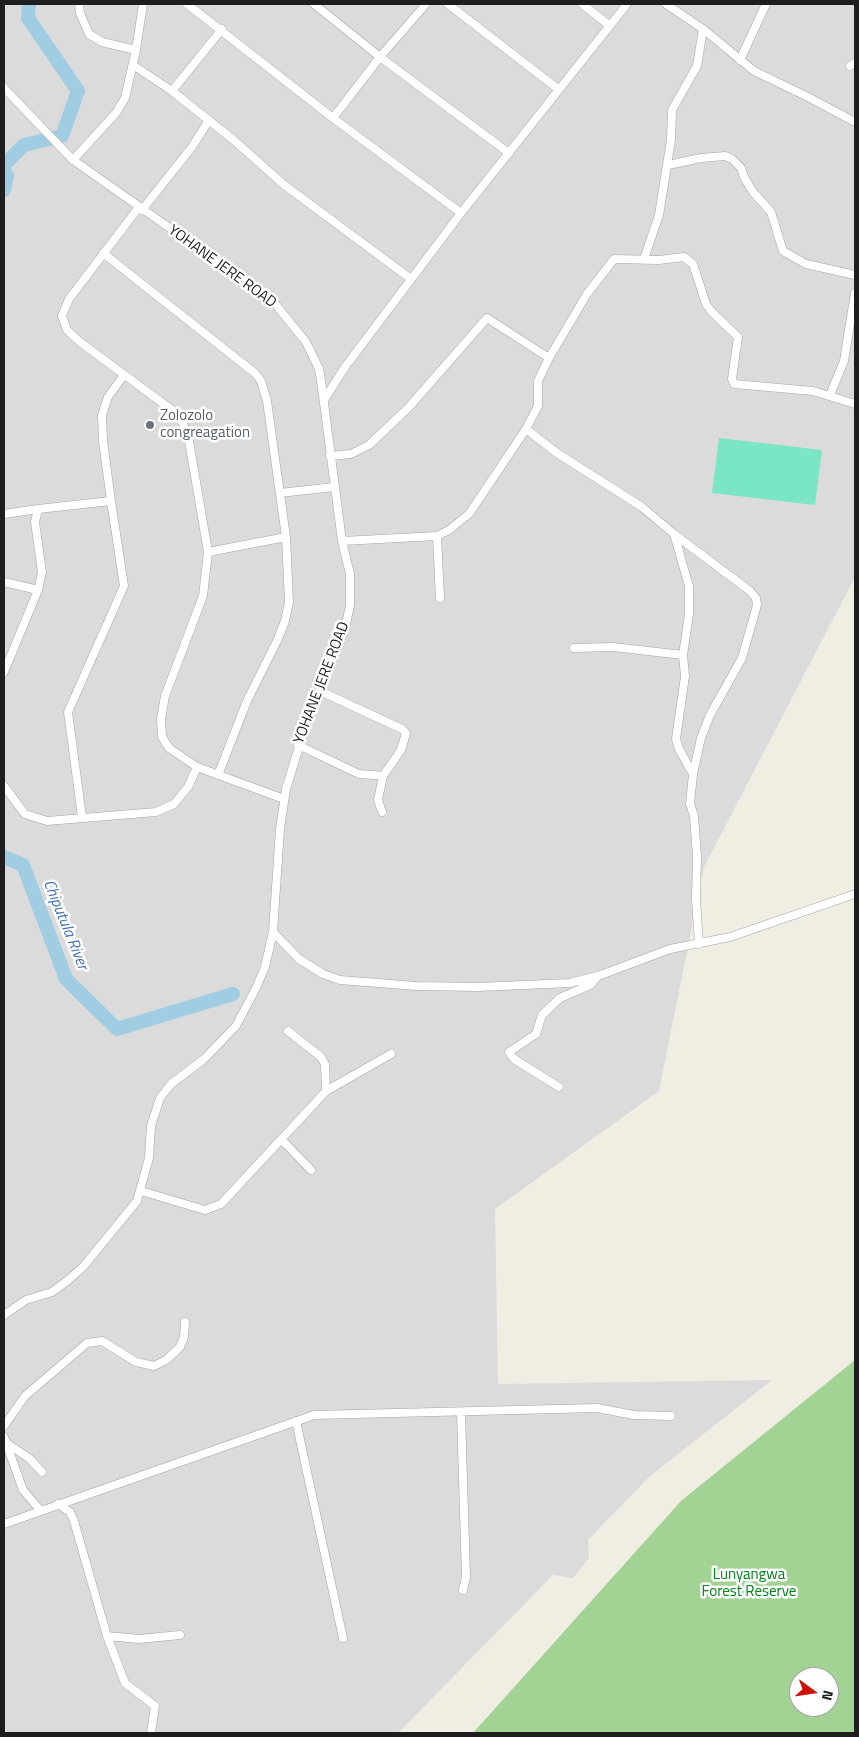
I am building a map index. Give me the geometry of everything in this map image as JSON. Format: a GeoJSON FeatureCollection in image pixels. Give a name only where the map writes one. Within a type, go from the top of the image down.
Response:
{"type":"FeatureCollection","features":[{"type":"Feature","properties":{"kind":"street"},"geometry":{"type":"LineString","coordinates":[[79,4],[80,13],[89,34],[102,42],[136,50]]}},
{"type":"Feature","properties":{"kind":"street"},"geometry":{"type":"LineString","coordinates":[[73,160],[121,105],[133,65],[143,4]]}},
{"type":"Feature","properties":{"kind":"street"},"geometry":{"type":"LineString","coordinates":[[187,4],[222,29],[333,118],[461,213]]}},
{"type":"Feature","properties":{"kind":"street"},"geometry":{"type":"LineString","coordinates":[[314,4],[509,153]]}},
{"type":"Feature","properties":{"kind":"street"},"geometry":{"type":"LineString","coordinates":[[333,118],[380,56],[426,4]]}},
{"type":"Feature","properties":{"kind":"street"},"geometry":{"type":"LineString","coordinates":[[448,4],[558,89]]}},
{"type":"Feature","properties":{"kind":"street"},"geometry":{"type":"LineString","coordinates":[[582,4],[609,25]]}},
{"type":"Feature","properties":{"kind":"street"},"geometry":{"type":"LineString","coordinates":[[324,400],[345,367],[461,213],[627,4]]}},
{"type":"Feature","properties":{"kind":"street"},"geometry":{"type":"LineString","coordinates":[[666,4],[703,29],[754,71],[855,122]]}},
{"type":"Feature","properties":{"kind":"street"},"geometry":{"type":"LineString","coordinates":[[740,60],[766,4]]}},
{"type":"Feature","properties":{"kind":"street"},"geometry":{"type":"LineString","coordinates":[[172,91],[222,29]]}},
{"type":"Feature","properties":{"kind":"street"},"geometry":{"type":"LineString","coordinates":[[644,259],[660,216],[668,165],[672,110],[696,66],[703,29]]}},
{"type":"Feature","properties":{"kind":"street"},"geometry":{"type":"LineString","coordinates":[[133,65],[172,91],[282,184],[412,279]]}},
{"type":"Feature","properties":{"kind":"street","name":"YOHANE JERE ROAD"},"geometry":{"type":"LineString","coordinates":[[4,88],[73,160],[276,305],[306,342],[319,369],[342,541],[350,574],[350,604],[342,637],[298,745],[284,799],[280,829],[273,932],[262,974],[236,1026],[204,1059],[171,1084],[160,1098],[151,1126],[149,1158],[137,1202],[83,1267],[52,1292],[26,1300],[4,1314]]}},
{"type":"Feature","properties":{"kind":"street"},"geometry":{"type":"LineString","coordinates":[[208,120],[192,147],[103,253],[69,300],[62,316],[66,330],[172,410],[187,431],[208,552],[203,596],[165,696],[161,719],[162,737],[169,748],[197,767],[284,799]]}},
{"type":"Feature","properties":{"kind":"street"},"geometry":{"type":"LineString","coordinates":[[668,165],[700,158],[725,156],[732,159],[741,168],[753,192],[771,212],[783,251],[806,264],[855,275]]}},
{"type":"Feature","properties":{"kind":"street"},"geometry":{"type":"LineString","coordinates":[[103,253],[250,369],[261,381],[271,417],[286,537],[289,602],[285,621],[247,700],[218,775]]}},
{"type":"Feature","properties":{"kind":"street"},"geometry":{"type":"LineString","coordinates":[[342,541],[437,536],[461,522],[526,429],[538,406],[538,380],[549,358],[587,294],[614,259],[684,257],[693,264],[706,304],[716,317],[738,337],[732,379],[734,384],[784,387],[830,395],[855,404]]}},
{"type":"Feature","properties":{"kind":"street"},"geometry":{"type":"LineString","coordinates":[[830,395],[844,361],[855,293]]}},
{"type":"Feature","properties":{"kind":"street"},"geometry":{"type":"LineString","coordinates":[[330,456],[351,454],[369,445],[410,407],[487,318],[549,358]]}},
{"type":"Feature","properties":{"kind":"street"},"geometry":{"type":"LineString","coordinates":[[82,817],[68,712],[124,586],[103,441],[102,415],[108,397],[124,374]]}},
{"type":"Feature","properties":{"kind":"street"},"geometry":{"type":"LineString","coordinates":[[526,429],[557,453],[642,507],[674,534],[750,591],[756,598],[758,605],[742,658],[710,715],[701,738],[690,788],[690,804],[694,816],[697,856],[698,944]]}},
{"type":"Feature","properties":{"kind":"street"},"geometry":{"type":"LineString","coordinates":[[280,493],[334,487]]}},
{"type":"Feature","properties":{"kind":"street"},"geometry":{"type":"LineString","coordinates":[[4,514],[111,501]]}},
{"type":"Feature","properties":{"kind":"street"},"geometry":{"type":"LineString","coordinates":[[4,672],[38,590],[42,572],[35,522],[38,509]]}},
{"type":"Feature","properties":{"kind":"street"},"geometry":{"type":"LineString","coordinates":[[674,534],[689,586],[689,614],[683,655],[685,676],[676,739],[679,749],[694,774]]}},
{"type":"Feature","properties":{"kind":"street"},"geometry":{"type":"LineString","coordinates":[[437,536],[440,598]]}},
{"type":"Feature","properties":{"kind":"street"},"geometry":{"type":"LineString","coordinates":[[208,552],[286,537]]}},
{"type":"Feature","properties":{"kind":"street"},"geometry":{"type":"LineString","coordinates":[[4,582],[38,590]]}},
{"type":"Feature","properties":{"kind":"street"},"geometry":{"type":"LineString","coordinates":[[574,648],[613,646],[683,655]]}},
{"type":"Feature","properties":{"kind":"street"},"geometry":{"type":"LineString","coordinates":[[320,691],[402,729],[406,734],[401,750],[382,776],[378,800],[382,812]]}},
{"type":"Feature","properties":{"kind":"street"},"geometry":{"type":"LineString","coordinates":[[298,745],[360,774],[382,776]]}},
{"type":"Feature","properties":{"kind":"street"},"geometry":{"type":"LineString","coordinates":[[4,786],[25,814],[47,821],[156,812],[174,804],[188,787],[197,767]]}},
{"type":"Feature","properties":{"kind":"street"},"geometry":{"type":"LineString","coordinates":[[273,932],[299,959],[323,974],[354,982],[478,987],[570,983],[598,976],[670,949],[730,937],[855,894]]}},
{"type":"Feature","properties":{"kind":"street"},"geometry":{"type":"LineString","coordinates":[[559,1088],[514,1059],[509,1052],[536,1034],[542,1014],[560,998],[590,985],[598,976]]}},
{"type":"Feature","properties":{"kind":"street"},"geometry":{"type":"LineString","coordinates":[[288,1031],[321,1057],[325,1064],[326,1091]]}},
{"type":"Feature","properties":{"kind":"street"},"geometry":{"type":"LineString","coordinates":[[141,1191],[205,1210],[212,1209],[233,1193],[326,1091],[391,1054]]}},
{"type":"Feature","properties":{"kind":"street"},"geometry":{"type":"LineString","coordinates":[[282,1140],[311,1170]]}},
{"type":"Feature","properties":{"kind":"street"},"geometry":{"type":"LineString","coordinates":[[4,1426],[26,1396],[87,1343],[102,1341],[136,1362],[154,1366],[166,1360],[180,1347],[184,1336],[185,1322]]}},
{"type":"Feature","properties":{"kind":"street"},"geometry":{"type":"LineString","coordinates":[[4,1524],[314,1415],[461,1413],[597,1408],[634,1415],[671,1416]]}},
{"type":"Feature","properties":{"kind":"street"},"geometry":{"type":"LineString","coordinates":[[461,1413],[466,1577],[463,1590]]}},
{"type":"Feature","properties":{"kind":"street"},"geometry":{"type":"LineString","coordinates":[[296,1421],[342,1638]]}},
{"type":"Feature","properties":{"kind":"street"},"geometry":{"type":"LineString","coordinates":[[4,1441],[23,1490],[40,1510]]}},
{"type":"Feature","properties":{"kind":"street"},"geometry":{"type":"LineString","coordinates":[[4,1441],[30,1459],[42,1472]]}},
{"type":"Feature","properties":{"kind":"street"},"geometry":{"type":"LineString","coordinates":[[58,1504],[70,1512],[74,1521],[106,1636],[125,1683],[155,1706],[151,1733]]}},
{"type":"Feature","properties":{"kind":"street"},"geometry":{"type":"LineString","coordinates":[[106,1636],[139,1639],[180,1635]]}},
{"type":"Feature","properties":{"kind":"shaded area"},"geometry":{"type":"Polygon","coordinates":[[[4,4],[855,4],[855,577],[704,867],[659,1091],[495,1209],[498,1384],[772,1380],[649,1477],[588,1540],[589,1558],[573,1578],[553,1575],[398,1733],[4,1733],[4,4]]]}},
{"type":"Feature","properties":{"kind":"green space"},"geometry":{"type":"Polygon","coordinates":[[[719,438],[822,450],[815,505],[712,493],[719,438]]]}},
{"type":"Feature","properties":{"kind":"green space","name":"Lunyangwa Forest Reserve"},"geometry":{"type":"Polygon","coordinates":[[[855,1360],[855,1733],[473,1733],[681,1501],[855,1360]]]}},
{"type":"Feature","properties":{"kind":"waterway","name":"Chiputula River"},"geometry":{"type":"LineString","coordinates":[[4,165],[24,145],[62,136],[78,91],[28,18],[29,4]]}},
{"type":"Feature","properties":{"kind":"waterway","name":"Chiputula River"},"geometry":{"type":"LineString","coordinates":[[4,171],[7,176],[4,190]]}},
{"type":"Feature","properties":{"kind":"waterway","name":"Chiputula River"},"geometry":{"type":"LineString","coordinates":[[4,857],[23,865],[66,979],[117,1029],[233,994]]}},
{"type":"Feature","properties":{"kind":"place","name":"Zolozolo congreagation"},"geometry":{"type":"Point","coordinates":[150,425]}}]}
